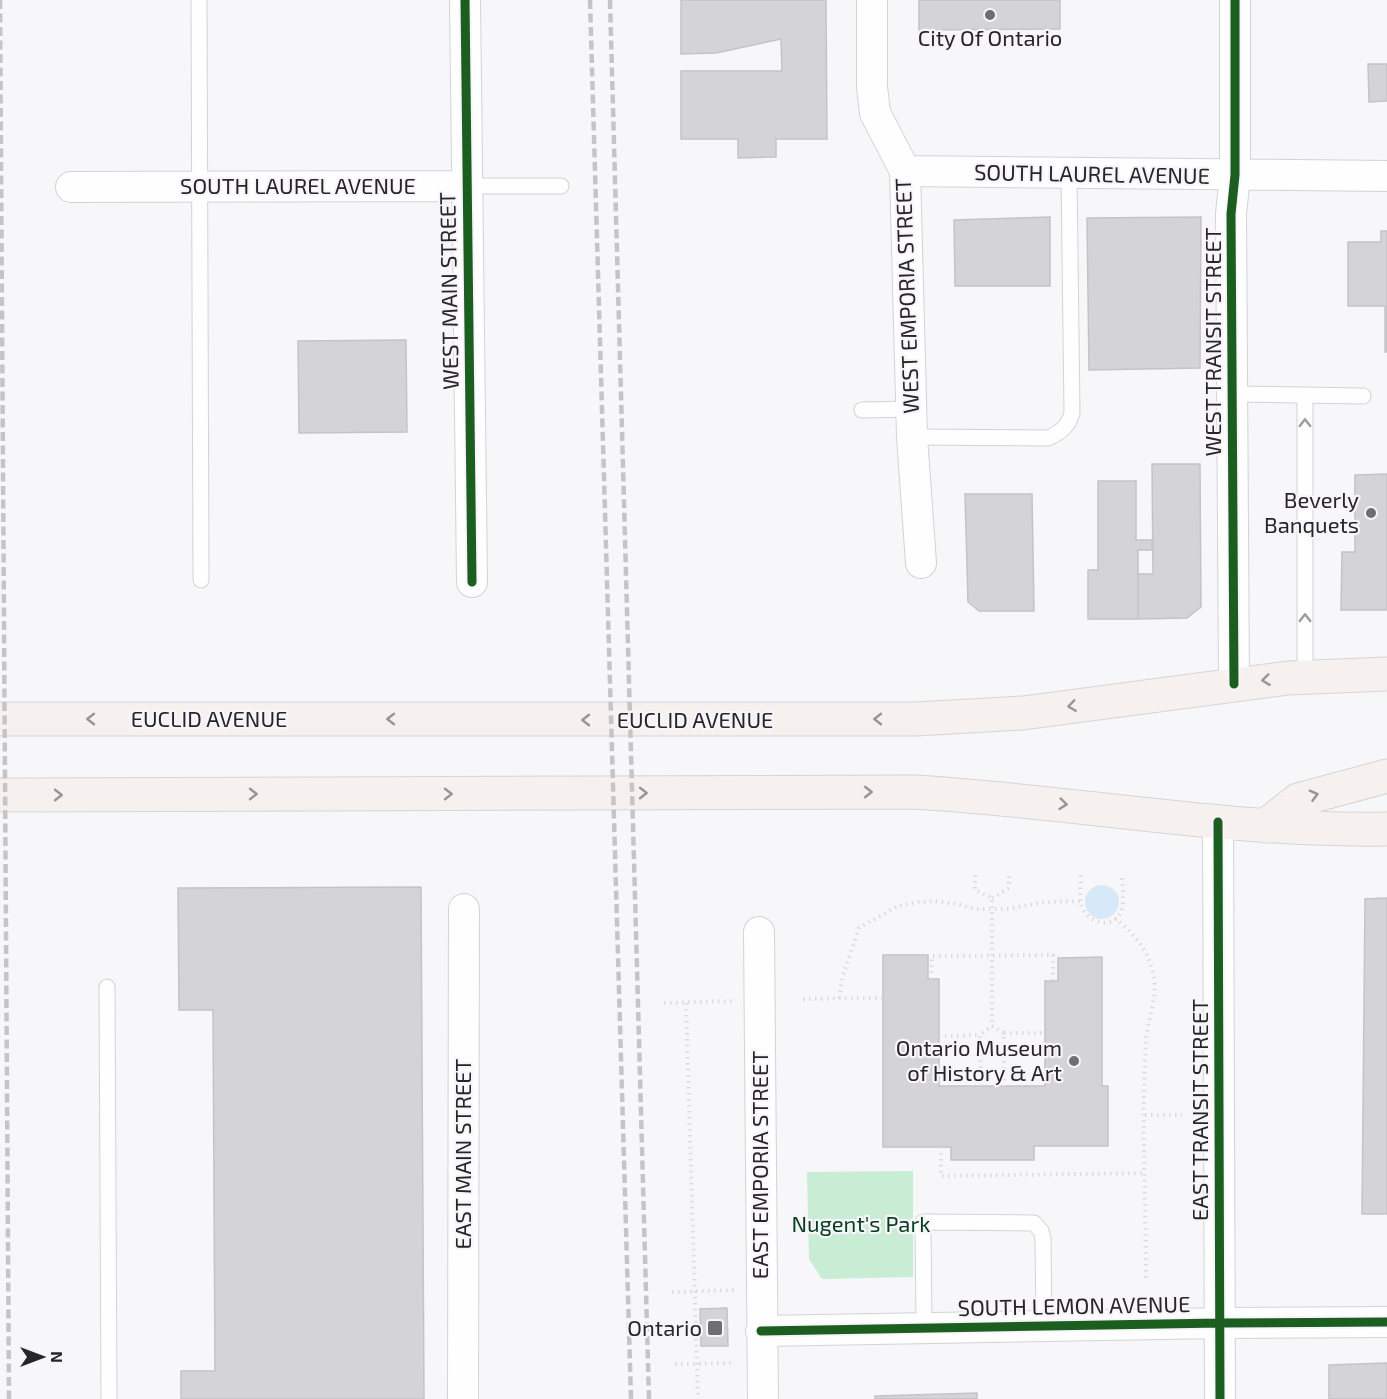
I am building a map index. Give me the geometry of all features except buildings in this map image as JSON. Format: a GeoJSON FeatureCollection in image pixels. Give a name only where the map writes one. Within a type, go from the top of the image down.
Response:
{"type":"FeatureCollection","features":[{"type":"Feature","properties":{"kind":"main road","name":"EUCLID AVENUE"},"geometry":{"type":"LineString","coordinates":[[0,719],[916,719],[1023,713],[1234,684],[1305,677],[1387,674]]}},
{"type":"Feature","properties":{"kind":"main road"},"geometry":{"type":"LineString","coordinates":[[1265,826],[1298,800],[1387,776]]}},
{"type":"Feature","properties":{"kind":"main road"},"geometry":{"type":"LineString","coordinates":[[0,795],[914,792],[1026,800],[1265,826],[1335,830],[1387,829]]}},
{"type":"Feature","properties":{"kind":"street","name":"WEST MAIN STREET"},"geometry":{"type":"LineString","coordinates":[[465,0],[472,582]]}},
{"type":"Feature","properties":{"kind":"street","name":"WEST EMPORIA STREET"},"geometry":{"type":"LineString","coordinates":[[872,0],[872,87],[875,113],[905,171],[912,423],[921,563]]}},
{"type":"Feature","properties":{"kind":"street","name":"WEST TRANSIT STREET"},"geometry":{"type":"LineString","coordinates":[[1234,0],[1235,175],[1231,214],[1234,684]]}},
{"type":"Feature","properties":{"kind":"street","name":"SOUTH LAUREL AVENUE"},"geometry":{"type":"LineString","coordinates":[[905,171],[1387,176]]}},
{"type":"Feature","properties":{"kind":"street","name":"SOUTH LAUREL AVENUE"},"geometry":{"type":"LineString","coordinates":[[71,187],[468,186]]}},
{"type":"Feature","properties":{"kind":"street","name":"EAST TRANSIT STREET"},"geometry":{"type":"LineString","coordinates":[[1218,822],[1220,1399]]}},
{"type":"Feature","properties":{"kind":"street","name":"EAST MAIN STREET"},"geometry":{"type":"LineString","coordinates":[[463,1399],[464,909]]}},
{"type":"Feature","properties":{"kind":"street","name":"EAST EMPORIA STREET"},"geometry":{"type":"LineString","coordinates":[[759,932],[763,1399]]}},
{"type":"Feature","properties":{"kind":"street","name":"SOUTH LEMON AVENUE"},"geometry":{"type":"LineString","coordinates":[[761,1331],[1387,1322]]}},
{"type":"Feature","properties":{"kind":"lane"},"geometry":{"type":"LineString","coordinates":[[199,0],[201,580]]}},
{"type":"Feature","properties":{"kind":"lane"},"geometry":{"type":"LineString","coordinates":[[862,410],[912,423],[1048,438],[1069,424],[1072,413],[1069,174]]}},
{"type":"Feature","properties":{"kind":"lane","name":"SOUTH LAUREL AVENUE"},"geometry":{"type":"LineString","coordinates":[[468,186],[561,186]]}},
{"type":"Feature","properties":{"kind":"lane"},"geometry":{"type":"LineString","coordinates":[[1232,394],[1364,396]]}},
{"type":"Feature","properties":{"kind":"lane"},"geometry":{"type":"LineString","coordinates":[[1305,395],[1305,677]]}},
{"type":"Feature","properties":{"kind":"lane"},"geometry":{"type":"LineString","coordinates":[[107,987],[109,1399]]}},
{"type":"Feature","properties":{"kind":"lane"},"geometry":{"type":"LineString","coordinates":[[924,1328],[923,1222],[1034,1223],[1041,1231],[1043,1239],[1044,1326]]}},
{"type":"Feature","properties":{"kind":"path"},"geometry":{"type":"LineString","coordinates":[[975,874],[975,890],[992,898]]}},
{"type":"Feature","properties":{"kind":"path"},"geometry":{"type":"LineString","coordinates":[[992,898],[1009,888],[1009,874]]}},
{"type":"Feature","properties":{"kind":"path"},"geometry":{"type":"LineString","coordinates":[[1081,874],[1081,908],[1094,921],[1106,922],[1115,918],[1122,909],[1122,874]]}},
{"type":"Feature","properties":{"kind":"path"},"geometry":{"type":"LineString","coordinates":[[992,898],[992,1026]]}},
{"type":"Feature","properties":{"kind":"path"},"geometry":{"type":"LineString","coordinates":[[839,998],[843,975],[859,928],[898,906],[935,901],[974,909],[992,909],[1025,907],[1047,902],[1080,901]]}},
{"type":"Feature","properties":{"kind":"path"},"geometry":{"type":"LineString","coordinates":[[1115,918],[1131,931],[1142,945],[1150,963],[1155,985],[1146,1041],[1144,1115],[1146,1280]]}},
{"type":"Feature","properties":{"kind":"path"},"geometry":{"type":"LineString","coordinates":[[931,979],[932,956],[1053,955],[1053,981]]}},
{"type":"Feature","properties":{"kind":"path"},"geometry":{"type":"LineString","coordinates":[[803,999],[883,998]]}},
{"type":"Feature","properties":{"kind":"path"},"geometry":{"type":"LineString","coordinates":[[664,1003],[759,1000]]}},
{"type":"Feature","properties":{"kind":"path"},"geometry":{"type":"LineString","coordinates":[[686,1003],[698,1399]]}},
{"type":"Feature","properties":{"kind":"path"},"geometry":{"type":"LineString","coordinates":[[992,1026],[1004,1032],[1045,1033]]}},
{"type":"Feature","properties":{"kind":"path"},"geometry":{"type":"LineString","coordinates":[[939,1036],[980,1035],[992,1026]]}},
{"type":"Feature","properties":{"kind":"path"},"geometry":{"type":"LineString","coordinates":[[1004,1032],[1005,1086]]}},
{"type":"Feature","properties":{"kind":"path"},"geometry":{"type":"LineString","coordinates":[[980,1035],[981,1086]]}},
{"type":"Feature","properties":{"kind":"path"},"geometry":{"type":"LineString","coordinates":[[1144,1115],[1182,1115]]}},
{"type":"Feature","properties":{"kind":"path"},"geometry":{"type":"LineString","coordinates":[[941,1147],[941,1176],[1146,1173]]}},
{"type":"Feature","properties":{"kind":"path"},"geometry":{"type":"LineString","coordinates":[[672,1292],[761,1289]]}},
{"type":"Feature","properties":{"kind":"path"},"geometry":{"type":"LineString","coordinates":[[675,1364],[762,1362]]}},
{"type":"Feature","properties":{"kind":"green space","name":"Nugent's Park"},"geometry":{"type":"Polygon","coordinates":[[[913,1171],[913,1277],[822,1279],[809,1259],[807,1172],[913,1171]]]}},
{"type":"Feature","properties":{"kind":"water"},"geometry":{"type":"Polygon","coordinates":[[[1102,885],[1114,890],[1119,902],[1114,914],[1102,919],[1090,914],[1085,902],[1090,890],[1102,885]]]}},
{"type":"Feature","properties":{"kind":"railway"},"geometry":{"type":"LineString","coordinates":[[0,0],[9,1399]]}},
{"type":"Feature","properties":{"kind":"railway"},"geometry":{"type":"LineString","coordinates":[[590,0],[631,1399]]}},
{"type":"Feature","properties":{"kind":"railway"},"geometry":{"type":"LineString","coordinates":[[610,0],[649,1399]]}},
{"type":"Feature","properties":{"kind":"cycle path"},"geometry":{"type":"LineString","coordinates":[[465,0],[472,582]]}},
{"type":"Feature","properties":{"kind":"cycle path"},"geometry":{"type":"LineString","coordinates":[[1234,684],[1231,214],[1235,175],[1235,0]]}},
{"type":"Feature","properties":{"kind":"cycle path"},"geometry":{"type":"LineString","coordinates":[[1218,822],[1220,1399]]}},
{"type":"Feature","properties":{"kind":"cycle path"},"geometry":{"type":"LineString","coordinates":[[761,1331],[1387,1322]]}},
{"type":"Feature","properties":{"kind":"place","name":"City Of Ontario"},"geometry":{"type":"Point","coordinates":[990,15]}},
{"type":"Feature","properties":{"kind":"place","name":"Beverly Banquets"},"geometry":{"type":"Point","coordinates":[1371,513]}},
{"type":"Feature","properties":{"kind":"place","name":"Ontario Museum of History & Art"},"geometry":{"type":"Point","coordinates":[1074,1061]}},
{"type":"Feature","properties":{"kind":"place","name":"Ontario"},"geometry":{"type":"Point","coordinates":[715,1328]}}]}
